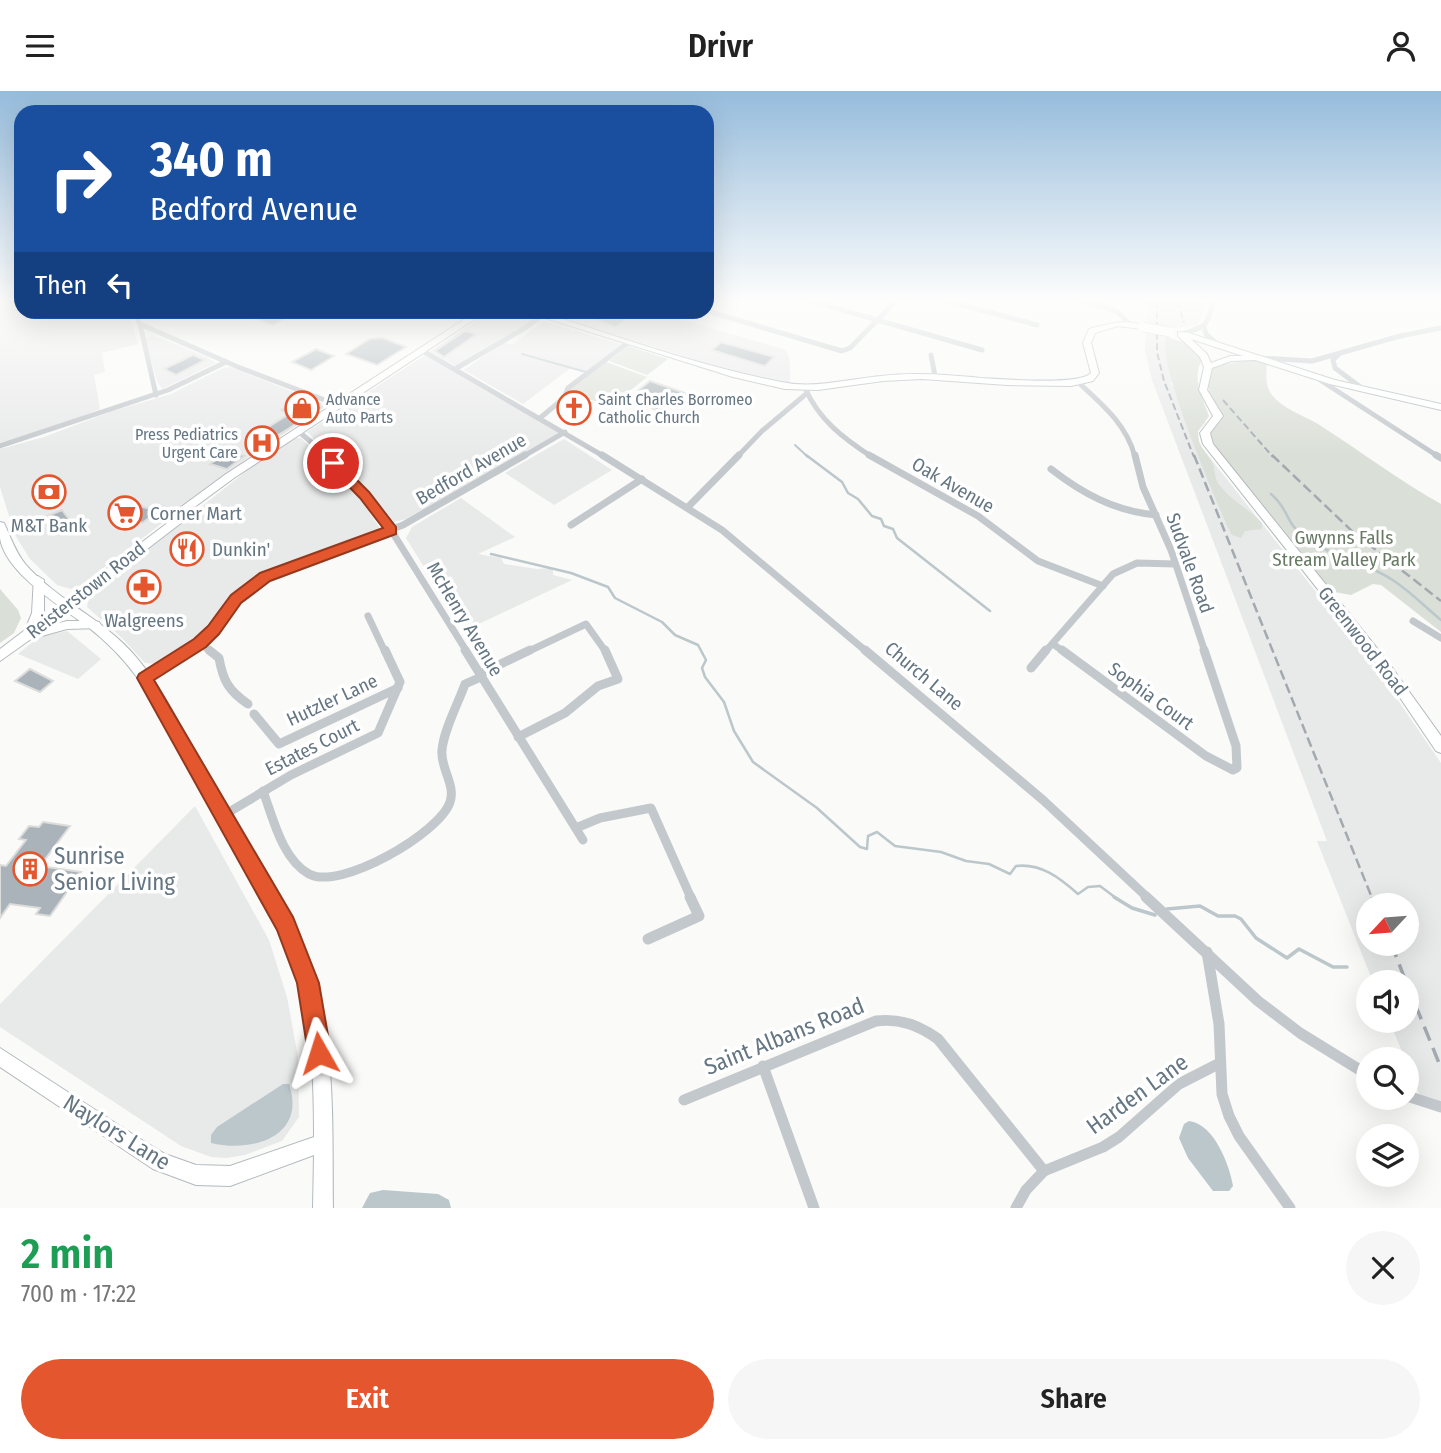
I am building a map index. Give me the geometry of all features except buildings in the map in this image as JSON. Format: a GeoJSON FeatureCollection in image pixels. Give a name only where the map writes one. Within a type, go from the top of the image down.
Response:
{"type":"FeatureCollection","features":[{"type":"Feature","properties":{"kind":"main road","name":"Reisterstown Road"},"geometry":{"type":"LineString","coordinates":[[171,524],[184,518],[243,469]]}},
{"type":"Feature","properties":{"kind":"main road"},"geometry":{"type":"LineString","coordinates":[[38,580],[67,604]]}},
{"type":"Feature","properties":{"kind":"main road"},"geometry":{"type":"LineString","coordinates":[[145,678],[276,904],[304,972],[315,1018],[319,1053],[322,1143]]}},
{"type":"Feature","properties":{"kind":"street"},"geometry":{"type":"LineString","coordinates":[[147,353],[156,395]]}},
{"type":"Feature","properties":{"kind":"street"},"geometry":{"type":"LineString","coordinates":[[206,353],[338,405]]}},
{"type":"Feature","properties":{"kind":"street","name":"Reisterstown Road"},"geometry":{"type":"LineString","coordinates":[[243,469],[420,353]]}},
{"type":"Feature","properties":{"kind":"street","name":"Church Lane"},"geometry":{"type":"LineString","coordinates":[[427,353],[565,432],[722,530],[1043,800],[1277,1016],[1356,1067]]}},
{"type":"Feature","properties":{"kind":"street"},"geometry":{"type":"LineString","coordinates":[[455,369],[481,353]]}},
{"type":"Feature","properties":{"kind":"street"},"geometry":{"type":"LineString","coordinates":[[540,418],[564,398],[568,388],[614,353]]}},
{"type":"Feature","properties":{"kind":"street"},"geometry":{"type":"LineString","coordinates":[[666,353],[752,379],[805,391],[896,376],[935,376],[1021,383],[1079,383],[1090,379],[1095,373],[1090,353]]}},
{"type":"Feature","properties":{"kind":"street"},"geometry":{"type":"LineString","coordinates":[[1202,353],[1209,367],[1230,359],[1260,358],[1303,362],[1344,353]]}},
{"type":"Feature","properties":{"kind":"street"},"geometry":{"type":"LineString","coordinates":[[1246,353],[1369,392],[1441,407]]}},
{"type":"Feature","properties":{"kind":"street"},"geometry":{"type":"LineString","coordinates":[[931,355],[935,376]]}},
{"type":"Feature","properties":{"kind":"street"},"geometry":{"type":"LineString","coordinates":[[1338,355],[1334,360],[1335,368],[1369,392]]}},
{"type":"Feature","properties":{"kind":"street"},"geometry":{"type":"LineString","coordinates":[[0,446],[46,434],[106,410],[156,395],[194,380],[226,362]]}},
{"type":"Feature","properties":{"kind":"street","name":"Greenwood Road"},"geometry":{"type":"LineString","coordinates":[[1209,367],[1203,390],[1218,416],[1205,433],[1208,444],[1396,681],[1441,747]]}},
{"type":"Feature","properties":{"kind":"street"},"geometry":{"type":"LineString","coordinates":[[1313,376],[1441,458]]}},
{"type":"Feature","properties":{"kind":"street","name":"Sudvale Road"},"geometry":{"type":"LineString","coordinates":[[1079,383],[1101,402],[1126,432],[1132,445],[1147,499],[1175,564],[1236,746],[1239,764],[1233,770]]}},
{"type":"Feature","properties":{"kind":"street"},"geometry":{"type":"LineString","coordinates":[[688,507],[805,391]]}},
{"type":"Feature","properties":{"kind":"street","name":"Oak Avenue"},"geometry":{"type":"LineString","coordinates":[[805,391],[833,428],[860,449],[975,515],[1038,561],[1103,586]]}},
{"type":"Feature","properties":{"kind":"street"},"geometry":{"type":"LineString","coordinates":[[1357,403],[1360,396],[1369,392]]}},
{"type":"Feature","properties":{"kind":"street","name":"McHenry Avenue"},"geometry":{"type":"LineString","coordinates":[[298,431],[320,448],[365,495],[391,530],[583,840]]}},
{"type":"Feature","properties":{"kind":"street","name":"Bedford Avenue"},"geometry":{"type":"LineString","coordinates":[[145,678],[200,643],[214,630],[236,599],[265,577],[391,530],[565,432]]}},
{"type":"Feature","properties":{"kind":"street"},"geometry":{"type":"LineString","coordinates":[[1051,469],[1104,503],[1129,513],[1156,515]]}},
{"type":"Feature","properties":{"kind":"street"},"geometry":{"type":"LineString","coordinates":[[571,525],[642,479]]}},
{"type":"Feature","properties":{"kind":"street","name":"Reisterstown Road"},"geometry":{"type":"LineString","coordinates":[[0,656],[171,524]]}},
{"type":"Feature","properties":{"kind":"street"},"geometry":{"type":"LineString","coordinates":[[0,526],[9,549],[26,573],[38,580],[38,615],[25,637]]}},
{"type":"Feature","properties":{"kind":"street"},"geometry":{"type":"LineString","coordinates":[[1031,668],[1114,574],[1130,565],[1154,562],[1175,564]]}},
{"type":"Feature","properties":{"kind":"street"},"geometry":{"type":"LineString","coordinates":[[67,604],[120,647],[145,678]]}},
{"type":"Feature","properties":{"kind":"street"},"geometry":{"type":"LineString","coordinates":[[368,616],[400,682],[398,688]]}},
{"type":"Feature","properties":{"kind":"street"},"geometry":{"type":"LineString","coordinates":[[1413,621],[1441,638]]}},
{"type":"Feature","properties":{"kind":"street"},"geometry":{"type":"LineString","coordinates":[[262,792],[288,851],[301,869],[310,875],[331,878],[366,866],[431,827],[447,811],[452,795],[440,756],[466,684],[586,624],[609,656],[618,679],[598,687],[565,713],[518,737]]}},
{"type":"Feature","properties":{"kind":"street"},"geometry":{"type":"LineString","coordinates":[[25,637],[61,627],[95,625]]}},
{"type":"Feature","properties":{"kind":"street"},"geometry":{"type":"LineString","coordinates":[[200,643],[222,663],[223,680],[233,694],[247,704]]}},
{"type":"Feature","properties":{"kind":"street","name":"Sophia Court"},"geometry":{"type":"LineString","coordinates":[[1053,644],[1206,756],[1233,770]]}},
{"type":"Feature","properties":{"kind":"street","name":"Hutzler Lane"},"geometry":{"type":"LineString","coordinates":[[254,714],[279,744],[398,688]]}},
{"type":"Feature","properties":{"kind":"street","name":"Estates Court"},"geometry":{"type":"LineString","coordinates":[[224,815],[291,775],[378,733],[398,688]]}},
{"type":"Feature","properties":{"kind":"street"},"geometry":{"type":"LineString","coordinates":[[576,828],[600,818],[651,808],[699,916],[648,939]]}},
{"type":"Feature","properties":{"kind":"street"},"geometry":{"type":"LineString","coordinates":[[1207,952],[1219,1024],[1222,1094],[1229,1117],[1239,1136],[1290,1208]]}},
{"type":"Feature","properties":{"kind":"street","name":"Saint Albans Road"},"geometry":{"type":"LineString","coordinates":[[684,1100],[876,1021],[888,1018],[909,1022],[937,1039],[1044,1171]]}},
{"type":"Feature","properties":{"kind":"street","name":"Naylors Lane"},"geometry":{"type":"LineString","coordinates":[[0,1057],[140,1150],[160,1162],[196,1175],[230,1176],[322,1143]]}},
{"type":"Feature","properties":{"kind":"street","name":"Harden Lane"},"geometry":{"type":"LineString","coordinates":[[1016,1208],[1026,1190],[1044,1171],[1103,1147],[1119,1137],[1179,1084],[1220,1063]]}},
{"type":"Feature","properties":{"kind":"street"},"geometry":{"type":"LineString","coordinates":[[763,1066],[814,1208]]}},
{"type":"Feature","properties":{"kind":"street"},"geometry":{"type":"LineString","coordinates":[[1419,1100],[1441,1107]]}},
{"type":"Feature","properties":{"kind":"street"},"geometry":{"type":"LineString","coordinates":[[322,1143],[323,1208]]}},
{"type":"Feature","properties":{"kind":"shaded area"},"geometry":{"type":"Polygon","coordinates":[[[0,353],[102,353],[105,372],[94,375],[100,409],[65,424],[0,443],[0,353]]]}},
{"type":"Feature","properties":{"kind":"shaded area"},"geometry":{"type":"Polygon","coordinates":[[[149,353],[198,353],[216,363],[162,389],[149,353]]]}},
{"type":"Feature","properties":{"kind":"shaded area"},"geometry":{"type":"Polygon","coordinates":[[[432,353],[478,353],[456,366],[432,353]]]}},
{"type":"Feature","properties":{"kind":"shaded area"},"geometry":{"type":"Polygon","coordinates":[[[488,353],[612,353],[588,372],[572,367],[523,404],[464,370],[488,353]]]}},
{"type":"Feature","properties":{"kind":"shaded area"},"geometry":{"type":"Polygon","coordinates":[[[674,353],[787,353],[790,361],[790,385],[738,373],[674,353]]]}},
{"type":"Feature","properties":{"kind":"shaded area"},"geometry":{"type":"Polygon","coordinates":[[[1146,353],[1173,353],[1178,381],[1170,383],[1206,422],[1198,431],[1199,444],[1373,664],[1441,763],[1441,1102],[1420,1097],[1419,1047],[1400,1047],[1394,1033],[1419,1033],[1419,970],[1368,970],[1363,956],[1419,956],[1419,893],[1356,893],[1356,939],[1317,841],[1327,841],[1152,380],[1146,353]]]}},
{"type":"Feature","properties":{"kind":"shaded area"},"geometry":{"type":"Polygon","coordinates":[[[425,355],[560,432],[406,519],[394,522],[363,484],[307,432],[425,355]]]}},
{"type":"Feature","properties":{"kind":"shaded area"},"geometry":{"type":"Polygon","coordinates":[[[230,367],[324,404],[325,407],[249,457],[81,585],[71,589],[57,585],[30,559],[15,535],[0,487],[0,449],[171,394],[230,367]]]}},
{"type":"Feature","properties":{"kind":"shaded area"},"geometry":{"type":"Polygon","coordinates":[[[294,438],[301,438],[359,497],[379,527],[378,530],[262,573],[231,596],[195,639],[156,664],[145,663],[87,607],[89,596],[254,465],[294,438]]]}},
{"type":"Feature","properties":{"kind":"shaded area"},"geometry":{"type":"Polygon","coordinates":[[[564,439],[612,470],[554,505],[505,473],[564,439]]]}},
{"type":"Feature","properties":{"kind":"shaded area"},"geometry":{"type":"Polygon","coordinates":[[[461,498],[515,537],[478,554],[501,558],[504,564],[537,569],[553,568],[553,575],[572,580],[464,631],[406,538],[412,527],[461,498]]]}},
{"type":"Feature","properties":{"kind":"shaded area"},"geometry":{"type":"Polygon","coordinates":[[[67,631],[101,659],[78,679],[18,654],[39,637],[67,631]]]}},
{"type":"Feature","properties":{"kind":"shaded area"},"geometry":{"type":"Polygon","coordinates":[[[195,806],[269,940],[287,997],[298,1057],[299,1117],[282,1141],[245,1155],[227,1158],[211,1157],[181,1146],[0,1027],[0,1004],[195,806]]]}},
{"type":"Feature","properties":{"kind":"shaded area"},"geometry":{"type":"Polygon","coordinates":[[[283,1084],[289,1084],[292,1102],[290,1117],[283,1129],[258,1143],[227,1146],[211,1143],[211,1135],[217,1127],[283,1084]]]}},
{"type":"Feature","properties":{"kind":"shaded area"},"geometry":{"type":"Polygon","coordinates":[[[1189,1121],[1206,1129],[1219,1146],[1233,1186],[1229,1191],[1213,1191],[1188,1158],[1179,1138],[1184,1124],[1189,1121]]]}},
{"type":"Feature","properties":{"kind":"shaded area"},"geometry":{"type":"Polygon","coordinates":[[[383,1190],[438,1194],[449,1200],[451,1208],[362,1208],[370,1193],[383,1190]]]}},
{"type":"Feature","properties":{"kind":"green space"},"geometry":{"type":"Polygon","coordinates":[[[619,353],[650,353],[668,359],[647,375],[609,361],[619,353]]]}},
{"type":"Feature","properties":{"kind":"green space"},"geometry":{"type":"Polygon","coordinates":[[[1166,353],[1198,353],[1203,359],[1199,366],[1198,380],[1209,416],[1198,431],[1200,443],[1213,463],[1220,486],[1262,523],[1262,529],[1245,531],[1241,538],[1232,535],[1199,459],[1166,353]]]}},
{"type":"Feature","properties":{"kind":"green space","name":"Gwynns Falls Stream Valley Park"},"geometry":{"type":"Polygon","coordinates":[[[1247,360],[1267,363],[1268,388],[1282,404],[1318,424],[1441,504],[1441,632],[1381,585],[1373,584],[1351,595],[1329,591],[1215,451],[1209,434],[1222,417],[1209,392],[1210,373],[1214,366],[1247,360]]]}},
{"type":"Feature","properties":{"kind":"green space"},"geometry":{"type":"Polygon","coordinates":[[[606,362],[647,377],[610,407],[568,391],[606,362]]]}},
{"type":"Feature","properties":{"kind":"green space"},"geometry":{"type":"Polygon","coordinates":[[[0,589],[18,610],[21,618],[14,633],[0,643],[0,589]]]}},
{"type":"Feature","properties":{"kind":"waterway"},"geometry":{"type":"LineString","coordinates":[[522,354],[586,372]]}},
{"type":"Feature","properties":{"kind":"waterway"},"geometry":{"type":"LineString","coordinates":[[795,445],[808,457]]}},
{"type":"Feature","properties":{"kind":"waterway"},"geometry":{"type":"LineString","coordinates":[[806,455],[842,482],[848,493],[858,499],[872,516],[881,519],[884,526],[893,529],[897,538],[990,611]]}},
{"type":"Feature","properties":{"kind":"waterway"},"geometry":{"type":"LineString","coordinates":[[1271,494],[1303,536],[1324,549],[1391,579],[1441,620]]}},
{"type":"Feature","properties":{"kind":"waterway"},"geometry":{"type":"LineString","coordinates":[[491,554],[571,573],[608,587],[615,598],[662,622],[675,635],[698,645],[706,660],[702,668],[705,677],[724,702],[734,731],[753,762],[817,808],[860,847],[867,849],[868,836],[877,832],[895,846],[941,852],[966,861],[989,864],[1010,874],[1016,866],[1034,867],[1057,877],[1078,894],[1088,887],[1100,886],[1116,898]]}},
{"type":"Feature","properties":{"kind":"waterway"},"geometry":{"type":"LineString","coordinates":[[1114,897],[1132,908],[1155,915]]}},
{"type":"Feature","properties":{"kind":"waterway"},"geometry":{"type":"LineString","coordinates":[[1167,909],[1200,906],[1218,916],[1235,916],[1241,919],[1256,938],[1287,958],[1299,949],[1333,967],[1347,967]]}},
{"type":"Feature","properties":{"kind":"railway"},"geometry":{"type":"LineString","coordinates":[[1157,353],[1164,381],[1194,457]]}},
{"type":"Feature","properties":{"kind":"railway"},"geometry":{"type":"LineString","coordinates":[[1223,400],[1273,457]]}},
{"type":"Feature","properties":{"kind":"railway"},"geometry":{"type":"LineString","coordinates":[[1194,455],[1370,893]]}},
{"type":"Feature","properties":{"kind":"railway"},"geometry":{"type":"LineString","coordinates":[[1272,455],[1353,532],[1441,601]]}},
{"type":"Feature","properties":{"kind":"railway"},"geometry":{"type":"LineString","coordinates":[[1396,956],[1401,970]]}},
{"type":"Feature","properties":{"kind":"railway"},"geometry":{"type":"LineString","coordinates":[[1419,1014],[1441,1068]]}},
{"type":"Feature","properties":{"kind":"place","name":"Advance Auto Parts"},"geometry":{"type":"Point","coordinates":[302,408]}},
{"type":"Feature","properties":{"kind":"place","name":"Saint Charles Borromeo Catholic Church"},"geometry":{"type":"Point","coordinates":[574,408]}},
{"type":"Feature","properties":{"kind":"place","name":"Press Pediatrics Urgent Care"},"geometry":{"type":"Point","coordinates":[262,443]}},
{"type":"Feature","properties":{"kind":"place","name":"M&T Bank"},"geometry":{"type":"Point","coordinates":[49,492]}},
{"type":"Feature","properties":{"kind":"place","name":"Corner Mart"},"geometry":{"type":"Point","coordinates":[125,513]}},
{"type":"Feature","properties":{"kind":"place","name":"Dunkin'"},"geometry":{"type":"Point","coordinates":[187,549]}},
{"type":"Feature","properties":{"kind":"place","name":"Walgreens"},"geometry":{"type":"Point","coordinates":[144,587]}},
{"type":"Feature","properties":{"kind":"place","name":"Sunrise Senior Living"},"geometry":{"type":"Point","coordinates":[30,869]}},
{"type":"Feature","properties":{"kind":"route"},"geometry":{"type":"LineString","coordinates":[[319,1053],[308,983],[286,924],[145,678],[200,643],[214,630],[236,599],[265,577],[391,530],[365,495],[333,463]]}}]}
